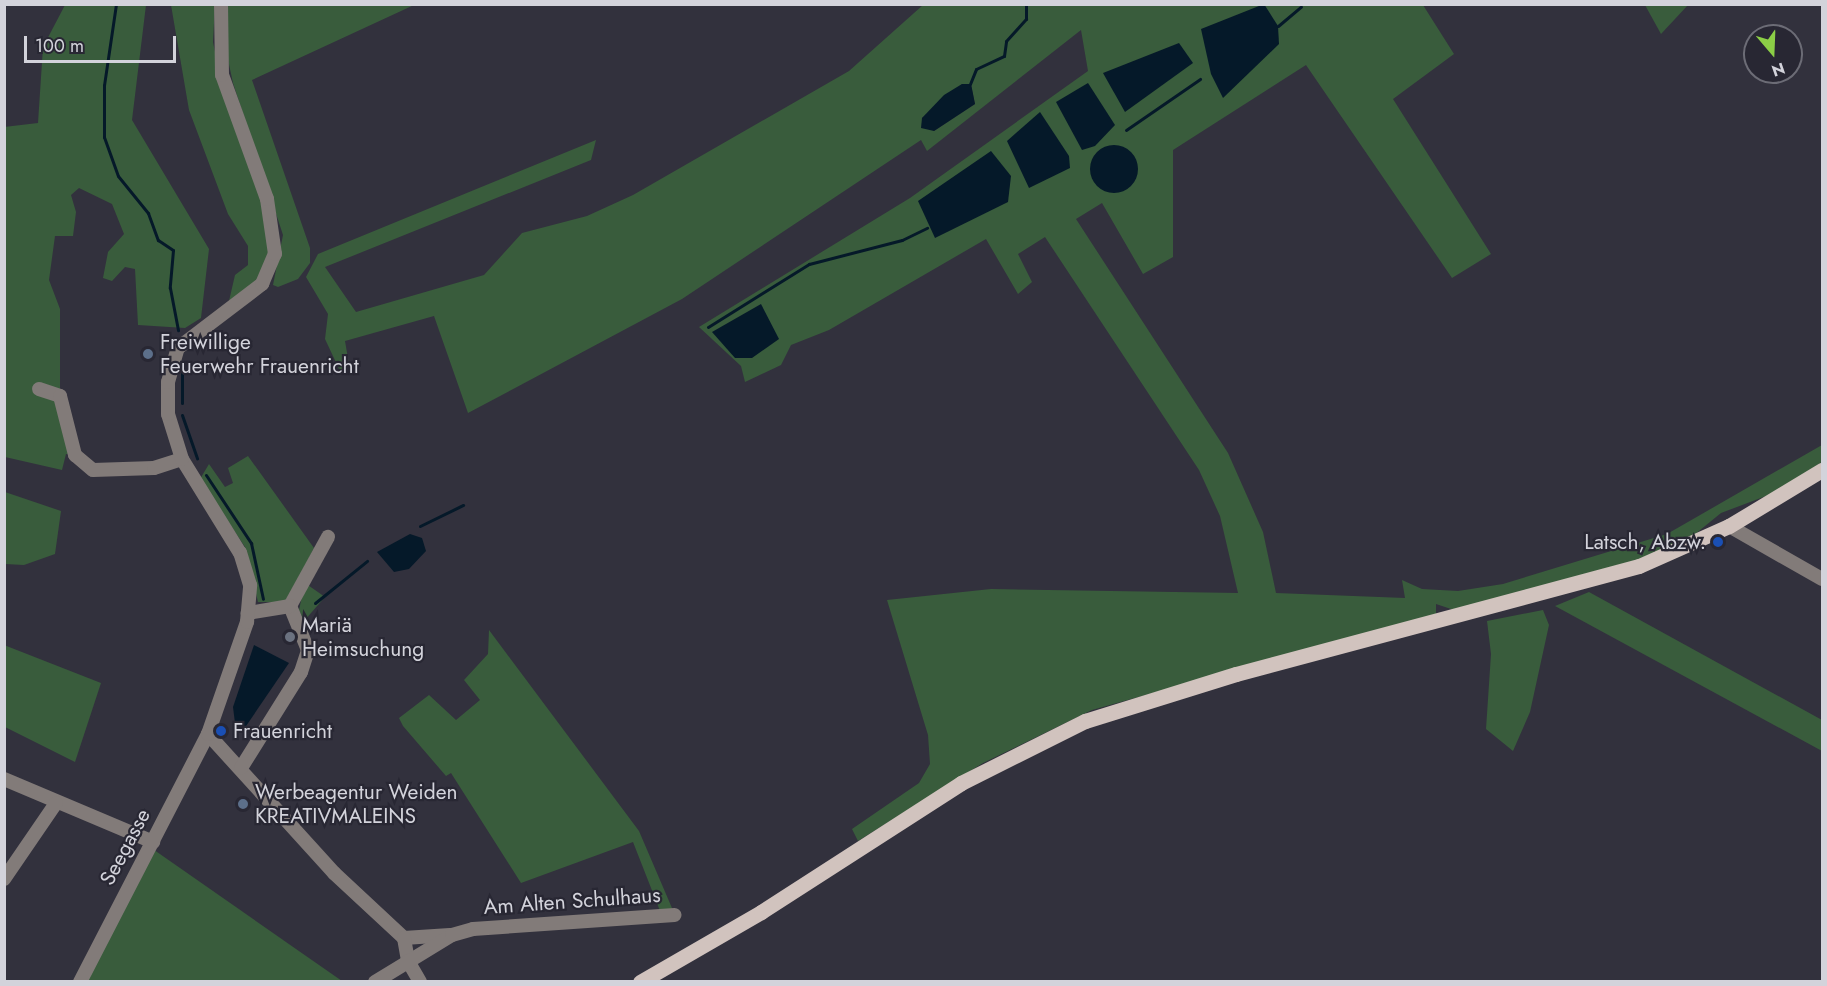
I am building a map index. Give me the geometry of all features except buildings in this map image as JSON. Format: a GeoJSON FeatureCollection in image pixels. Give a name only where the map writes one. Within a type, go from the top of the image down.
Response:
{"type":"FeatureCollection","features":[{"type":"Feature","properties":{"kind":"main road"},"geometry":{"type":"LineString","coordinates":[[640,981],[761,912],[961,783],[1085,721],[1236,674],[1628,570],[1729,526],[1822,470]]}},
{"type":"Feature","properties":{"kind":"street","name":"Seegasse"},"geometry":{"type":"LineString","coordinates":[[80,981],[208,734],[248,614],[250,585],[240,553],[182,459],[168,414],[168,382],[178,348],[253,292],[270,272],[276,238],[222,75],[221,4]]}},
{"type":"Feature","properties":{"kind":"street"},"geometry":{"type":"LineString","coordinates":[[39,389],[60,396],[75,454],[93,470],[154,468],[182,459]]}},
{"type":"Feature","properties":{"kind":"street"},"geometry":{"type":"LineString","coordinates":[[1729,526],[1822,579]]}},
{"type":"Feature","properties":{"kind":"street"},"geometry":{"type":"LineString","coordinates":[[290,606],[328,537]]}},
{"type":"Feature","properties":{"kind":"street"},"geometry":{"type":"LineString","coordinates":[[248,614],[290,606]]}},
{"type":"Feature","properties":{"kind":"street"},"geometry":{"type":"LineString","coordinates":[[241,768],[307,658],[307,641],[290,606]]}},
{"type":"Feature","properties":{"kind":"street"},"geometry":{"type":"LineString","coordinates":[[208,734],[334,873],[404,938],[408,962],[420,981]]}},
{"type":"Feature","properties":{"kind":"street"},"geometry":{"type":"LineString","coordinates":[[4,779],[56,803],[153,842]]}},
{"type":"Feature","properties":{"kind":"street"},"geometry":{"type":"LineString","coordinates":[[4,879],[56,803]]}},
{"type":"Feature","properties":{"kind":"street","name":"Am Alten Schulhaus"},"geometry":{"type":"LineString","coordinates":[[375,981],[452,935],[522,923],[675,915]]}},
{"type":"Feature","properties":{"kind":"street"},"geometry":{"type":"LineString","coordinates":[[404,938],[452,935]]}},
{"type":"Feature","properties":{"kind":"green space"},"geometry":{"type":"Polygon","coordinates":[[[65,5],[146,5],[132,120],[209,249],[201,318],[185,328],[138,325],[135,269],[125,267],[112,281],[103,278],[108,252],[124,234],[112,204],[79,188],[71,195],[76,212],[73,236],[55,236],[49,280],[60,309],[60,395],[75,455],[66,454],[62,470],[5,457],[4,127],[38,123],[43,47],[65,5]]]}},
{"type":"Feature","properties":{"kind":"green space"},"geometry":{"type":"Polygon","coordinates":[[[171,5],[215,5],[213,42],[223,92],[267,213],[271,240],[265,270],[249,291],[229,301],[235,275],[248,265],[248,246],[228,214],[189,110],[171,5]]]}},
{"type":"Feature","properties":{"kind":"green space"},"geometry":{"type":"Polygon","coordinates":[[[228,5],[414,5],[252,80],[310,248],[310,263],[298,279],[278,287],[273,285],[283,235],[233,83],[227,55],[228,5]]]}},
{"type":"Feature","properties":{"kind":"green space"},"geometry":{"type":"Polygon","coordinates":[[[923,5],[1423,5],[1454,54],[1393,99],[1491,254],[1452,278],[1306,65],[1173,150],[1173,257],[1143,274],[1102,203],[1076,219],[1228,453],[1263,532],[1276,593],[1405,598],[1402,580],[1422,589],[1458,591],[1503,584],[1667,534],[1822,445],[1822,462],[1774,493],[1721,513],[1694,535],[1637,560],[1454,610],[1436,604],[1436,614],[1092,710],[983,763],[858,841],[852,829],[919,783],[930,764],[928,735],[887,600],[991,589],[1238,593],[1220,516],[1199,470],[1045,237],[1018,254],[1032,282],[1018,294],[986,239],[829,330],[791,345],[781,365],[745,382],[741,366],[699,327],[910,198],[1088,71],[1081,30],[927,151],[921,140],[682,299],[468,413],[434,316],[345,341],[350,370],[340,371],[325,339],[328,314],[306,277],[318,254],[596,140],[591,160],[325,267],[356,312],[484,275],[522,233],[587,216],[633,195],[849,71],[923,5]],[[962,84],[922,118],[934,131],[975,104],[971,84],[962,84]]]}},
{"type":"Feature","properties":{"kind":"green space"},"geometry":{"type":"Polygon","coordinates":[[[1645,5],[1688,5],[1661,34],[1645,5]]]}},
{"type":"Feature","properties":{"kind":"green space"},"geometry":{"type":"Polygon","coordinates":[[[248,456],[314,548],[286,602],[258,602],[245,547],[200,479],[209,464],[225,487],[233,483],[228,468],[248,456]]]}},
{"type":"Feature","properties":{"kind":"green space"},"geometry":{"type":"Polygon","coordinates":[[[5,492],[61,511],[55,554],[24,565],[5,564],[5,492]]]}},
{"type":"Feature","properties":{"kind":"green space"},"geometry":{"type":"Polygon","coordinates":[[[305,583],[325,597],[304,621],[299,610],[305,583]]]}},
{"type":"Feature","properties":{"kind":"green space"},"geometry":{"type":"Polygon","coordinates":[[[1589,592],[1822,720],[1822,751],[1555,606],[1589,592]]]}},
{"type":"Feature","properties":{"kind":"green space"},"geometry":{"type":"Polygon","coordinates":[[[1543,610],[1549,625],[1530,712],[1513,751],[1486,729],[1491,654],[1487,621],[1543,610]]]}},
{"type":"Feature","properties":{"kind":"green space"},"geometry":{"type":"Polygon","coordinates":[[[489,630],[639,831],[675,915],[662,916],[633,842],[521,883],[451,773],[446,776],[403,726],[399,718],[429,695],[456,720],[480,700],[464,680],[488,654],[489,630]]]}},
{"type":"Feature","properties":{"kind":"green space"},"geometry":{"type":"Polygon","coordinates":[[[4,645],[101,683],[75,762],[5,727],[4,645]]]}},
{"type":"Feature","properties":{"kind":"green space"},"geometry":{"type":"Polygon","coordinates":[[[147,845],[342,981],[87,982],[147,845]]]}},
{"type":"Feature","properties":{"kind":"water"},"geometry":{"type":"Polygon","coordinates":[[[1264,4],[1278,26],[1279,44],[1223,98],[1211,74],[1201,29],[1264,4]]]}},
{"type":"Feature","properties":{"kind":"water"},"geometry":{"type":"Polygon","coordinates":[[[1179,43],[1193,63],[1125,112],[1103,73],[1179,43]]]}},
{"type":"Feature","properties":{"kind":"water"},"geometry":{"type":"Polygon","coordinates":[[[1088,83],[1115,125],[1095,146],[1082,150],[1056,102],[1088,83]]]}},
{"type":"Feature","properties":{"kind":"water"},"geometry":{"type":"Polygon","coordinates":[[[962,84],[971,84],[975,104],[934,131],[921,128],[922,118],[944,95],[962,84]]]}},
{"type":"Feature","properties":{"kind":"water"},"geometry":{"type":"Polygon","coordinates":[[[1040,112],[1069,156],[1070,168],[1029,188],[1007,141],[1040,112]]]}},
{"type":"Feature","properties":{"kind":"water"},"geometry":{"type":"Polygon","coordinates":[[[1109,145],[1119,145],[1131,152],[1138,164],[1138,174],[1131,186],[1119,193],[1109,193],[1094,182],[1090,174],[1090,164],[1101,149],[1109,145]]]}},
{"type":"Feature","properties":{"kind":"water"},"geometry":{"type":"Polygon","coordinates":[[[991,151],[1011,176],[1008,202],[935,238],[918,201],[991,151]]]}},
{"type":"Feature","properties":{"kind":"water"},"geometry":{"type":"Polygon","coordinates":[[[761,304],[779,339],[752,358],[735,358],[712,332],[761,304]]]}},
{"type":"Feature","properties":{"kind":"water"},"geometry":{"type":"Polygon","coordinates":[[[410,534],[422,538],[426,551],[409,569],[394,572],[377,552],[410,534]]]}},
{"type":"Feature","properties":{"kind":"water"},"geometry":{"type":"Polygon","coordinates":[[[254,645],[289,663],[244,729],[235,723],[233,707],[254,645]]]}},
{"type":"Feature","properties":{"kind":"waterway"},"geometry":{"type":"LineString","coordinates":[[116,4],[104,85],[104,137],[118,176],[148,213],[158,240],[173,250],[170,288],[178,330]]}},
{"type":"Feature","properties":{"kind":"waterway"},"geometry":{"type":"LineString","coordinates":[[970,84],[976,69],[1004,56],[1006,41],[1026,19],[1026,4]]}},
{"type":"Feature","properties":{"kind":"waterway"},"geometry":{"type":"LineString","coordinates":[[1278,26],[1301,7]]}},
{"type":"Feature","properties":{"kind":"waterway"},"geometry":{"type":"LineString","coordinates":[[1126,130],[1200,79]]}},
{"type":"Feature","properties":{"kind":"waterway"},"geometry":{"type":"LineString","coordinates":[[708,327],[809,264],[902,240],[927,228]]}},
{"type":"Feature","properties":{"kind":"waterway"},"geometry":{"type":"LineString","coordinates":[[182,370],[182,403]]}},
{"type":"Feature","properties":{"kind":"waterway"},"geometry":{"type":"LineString","coordinates":[[182,415],[197,458]]}},
{"type":"Feature","properties":{"kind":"waterway"},"geometry":{"type":"LineString","coordinates":[[206,475],[251,543],[263,599]]}},
{"type":"Feature","properties":{"kind":"waterway"},"geometry":{"type":"LineString","coordinates":[[420,526],[463,505]]}},
{"type":"Feature","properties":{"kind":"waterway"},"geometry":{"type":"LineString","coordinates":[[315,603],[367,561]]}},
{"type":"Feature","properties":{"kind":"place","name":"Freiwillige Feuerwehr Frauenricht"},"geometry":{"type":"Point","coordinates":[148,354]}},
{"type":"Feature","properties":{"kind":"place","name":"Latsch, Abzw."},"geometry":{"type":"Point","coordinates":[1718,542]}},
{"type":"Feature","properties":{"kind":"place","name":"Mariä Heimsuchung"},"geometry":{"type":"Point","coordinates":[290,637]}},
{"type":"Feature","properties":{"kind":"place","name":"Frauenricht"},"geometry":{"type":"Point","coordinates":[221,731]}},
{"type":"Feature","properties":{"kind":"place","name":"Werbeagentur Weiden KREATIVMALEINS"},"geometry":{"type":"Point","coordinates":[243,804]}}]}
